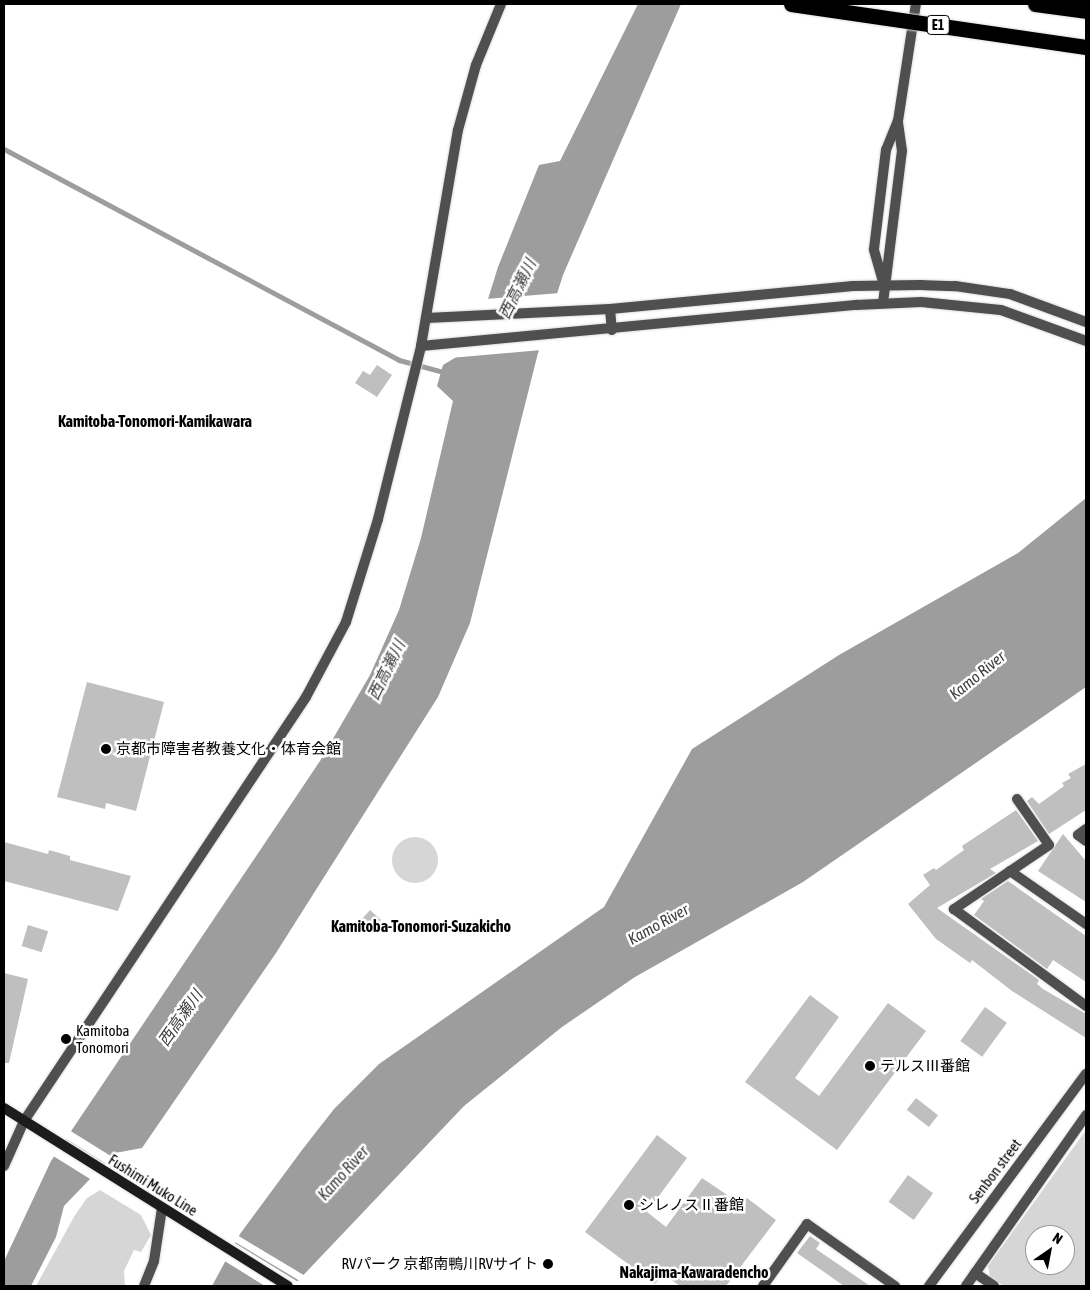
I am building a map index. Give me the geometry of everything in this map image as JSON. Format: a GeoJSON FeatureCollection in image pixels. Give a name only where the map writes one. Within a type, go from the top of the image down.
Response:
{"type":"FeatureCollection","features":[{"type":"Feature","properties":{"kind":"highway","name":"E1"},"geometry":{"type":"LineString","coordinates":[[791,4],[1086,47]]}},
{"type":"Feature","properties":{"kind":"highway"},"geometry":{"type":"LineString","coordinates":[[1035,4],[1086,11]]}},
{"type":"Feature","properties":{"kind":"main road","name":"Fushimi Muko Line"},"geometry":{"type":"LineString","coordinates":[[4,1108],[181,1221],[288,1286]]}},
{"type":"Feature","properties":{"kind":"street"},"geometry":{"type":"LineString","coordinates":[[4,1166],[24,1121],[327,661],[362,577],[421,346],[458,130],[476,65],[501,4]]}},
{"type":"Feature","properties":{"kind":"street"},"geometry":{"type":"LineString","coordinates":[[884,285],[874,249],[886,150],[898,121],[916,4]]}},
{"type":"Feature","properties":{"kind":"street"},"geometry":{"type":"LineString","coordinates":[[883,304],[902,151],[898,121]]}},
{"type":"Feature","properties":{"kind":"street"},"geometry":{"type":"LineString","coordinates":[[427,318],[610,309],[884,285],[983,289],[1037,302],[1086,322]]}},
{"type":"Feature","properties":{"kind":"street"},"geometry":{"type":"LineString","coordinates":[[421,346],[883,304],[955,303],[984,307],[1024,317],[1086,341]]}},
{"type":"Feature","properties":{"kind":"street"},"geometry":{"type":"LineString","coordinates":[[610,309],[612,330]]}},
{"type":"Feature","properties":{"kind":"street"},"geometry":{"type":"LineString","coordinates":[[1017,800],[1049,845],[954,909],[1086,1006]]}},
{"type":"Feature","properties":{"kind":"street"},"geometry":{"type":"LineString","coordinates":[[1086,829],[1078,835],[1086,841]]}},
{"type":"Feature","properties":{"kind":"street"},"geometry":{"type":"LineString","coordinates":[[1010,871],[1086,924]]}},
{"type":"Feature","properties":{"kind":"street","name":"Senbon street"},"geometry":{"type":"LineString","coordinates":[[929,1286],[1086,1074]]}},
{"type":"Feature","properties":{"kind":"street"},"geometry":{"type":"LineString","coordinates":[[966,1286],[1086,1115]]}},
{"type":"Feature","properties":{"kind":"street"},"geometry":{"type":"LineString","coordinates":[[144,1286],[154,1261],[162,1208]]}},
{"type":"Feature","properties":{"kind":"street"},"geometry":{"type":"LineString","coordinates":[[763,1286],[807,1224],[895,1286]]}},
{"type":"Feature","properties":{"kind":"street"},"geometry":{"type":"LineString","coordinates":[[975,1273],[994,1286]]}},
{"type":"Feature","properties":{"kind":"shaded area"},"geometry":{"type":"Polygon","coordinates":[[[415,837],[428,841],[434,847],[438,860],[434,873],[428,879],[415,883],[402,879],[396,873],[392,860],[396,847],[402,841],[415,837]]]}},
{"type":"Feature","properties":{"kind":"shaded area"},"geometry":{"type":"Polygon","coordinates":[[[1086,1130],[1086,1286],[1004,1286],[990,1277],[988,1266],[1086,1130]]]}},
{"type":"Feature","properties":{"kind":"shaded area"},"geometry":{"type":"Polygon","coordinates":[[[100,1190],[141,1215],[151,1235],[141,1252],[134,1250],[124,1271],[125,1286],[36,1286],[75,1215],[87,1198],[100,1190]]]}},
{"type":"Feature","properties":{"kind":"water","name":"西高瀬川"},"geometry":{"type":"Polygon","coordinates":[[[638,4],[681,4],[563,275],[538,353],[470,623],[438,697],[276,953],[142,1148],[115,1153],[64,1206],[56,1237],[31,1286],[4,1286],[4,1261],[51,1161],[320,761],[370,675],[399,610],[421,538],[453,401],[437,386],[443,365],[473,347],[498,267],[539,165],[560,161],[638,4]]]}},
{"type":"Feature","properties":{"kind":"water","name":"Kamo River"},"geometry":{"type":"Polygon","coordinates":[[[1086,498],[1086,687],[803,882],[635,977],[562,1027],[464,1106],[293,1286],[212,1286],[240,1234],[302,1150],[334,1109],[379,1064],[604,907],[692,749],[839,655],[1018,553],[1086,498]]]}},
{"type":"Feature","properties":{"kind":"pier"},"geometry":{"type":"Polygon","coordinates":[[[560,293],[541,350],[450,358],[471,346],[486,299],[560,293]]]}},
{"type":"Feature","properties":{"kind":"pier"},"geometry":{"type":"Polygon","coordinates":[[[69,1130],[114,1158],[109,1166],[64,1138],[69,1130]]]}},
{"type":"Feature","properties":{"kind":"pier"},"geometry":{"type":"Polygon","coordinates":[[[64,1138],[107,1165],[96,1183],[53,1156],[64,1138]]]}},
{"type":"Feature","properties":{"kind":"pier"},"geometry":{"type":"Polygon","coordinates":[[[237,1235],[306,1277],[303,1283],[233,1241],[237,1235]]]}},
{"type":"Feature","properties":{"kind":"pier"},"geometry":{"type":"Polygon","coordinates":[[[233,1242],[300,1283],[297,1286],[265,1286],[223,1260],[233,1242]]]}},
{"type":"Feature","properties":{"kind":"building"},"geometry":{"type":"Polygon","coordinates":[[[377,365],[392,375],[377,397],[355,383],[363,371],[370,375],[377,365]]]}},
{"type":"Feature","properties":{"kind":"building"},"geometry":{"type":"Polygon","coordinates":[[[87,682],[164,702],[136,811],[106,803],[105,809],[57,797],[87,682]]]}},
{"type":"Feature","properties":{"kind":"building"},"geometry":{"type":"Polygon","coordinates":[[[1086,764],[1086,810],[1049,834],[1027,801],[1032,797],[1039,804],[1064,786],[1062,783],[1071,778],[1068,774],[1086,764]]]}},
{"type":"Feature","properties":{"kind":"building"},"geometry":{"type":"Polygon","coordinates":[[[1016,810],[1038,841],[990,869],[996,873],[937,908],[1039,980],[1037,984],[1043,989],[1086,1014],[1086,1038],[1012,991],[972,960],[970,963],[936,939],[908,904],[930,885],[923,875],[934,868],[936,870],[964,850],[962,846],[1016,810]]]}},
{"type":"Feature","properties":{"kind":"building"},"geometry":{"type":"Polygon","coordinates":[[[1063,834],[1086,861],[1086,902],[1038,871],[1063,834]]]}},
{"type":"Feature","properties":{"kind":"building"},"geometry":{"type":"Polygon","coordinates":[[[4,842],[48,854],[49,850],[70,856],[70,860],[131,876],[118,911],[4,881],[4,842]]]}},
{"type":"Feature","properties":{"kind":"building"},"geometry":{"type":"Polygon","coordinates":[[[1008,881],[1086,936],[1086,982],[1053,960],[1047,969],[974,915],[984,901],[981,899],[1008,881]]]}},
{"type":"Feature","properties":{"kind":"building"},"geometry":{"type":"Polygon","coordinates":[[[370,910],[381,920],[370,932],[359,922],[370,910]]]}},
{"type":"Feature","properties":{"kind":"building"},"geometry":{"type":"Polygon","coordinates":[[[28,925],[48,931],[42,952],[22,946],[28,925]]]}},
{"type":"Feature","properties":{"kind":"building"},"geometry":{"type":"Polygon","coordinates":[[[4,973],[28,979],[9,1063],[4,1063],[4,973]]]}},
{"type":"Feature","properties":{"kind":"building","name":"テルスⅢ番館"},"geometry":{"type":"Polygon","coordinates":[[[810,995],[839,1017],[795,1078],[819,1096],[888,1003],[926,1031],[837,1150],[745,1082],[810,995]]]}},
{"type":"Feature","properties":{"kind":"building"},"geometry":{"type":"Polygon","coordinates":[[[985,1007],[1007,1023],[982,1057],[960,1041],[985,1007]]]}},
{"type":"Feature","properties":{"kind":"building"},"geometry":{"type":"Polygon","coordinates":[[[916,1098],[938,1115],[929,1127],[907,1110],[916,1098]]]}},
{"type":"Feature","properties":{"kind":"building","name":"シレノスⅡ番館"},"geometry":{"type":"Polygon","coordinates":[[[657,1135],[687,1158],[647,1212],[666,1227],[702,1178],[742,1205],[747,1198],[776,1220],[726,1286],[680,1286],[663,1274],[655,1284],[585,1232],[657,1135]]]}},
{"type":"Feature","properties":{"kind":"building"},"geometry":{"type":"Polygon","coordinates":[[[908,1175],[933,1193],[914,1220],[889,1202],[908,1175]]]}},
{"type":"Feature","properties":{"kind":"building"},"geometry":{"type":"Polygon","coordinates":[[[810,1236],[820,1243],[816,1249],[870,1286],[844,1286],[797,1253],[810,1236]]]}},
{"type":"Feature","properties":{"kind":"waterway"},"geometry":{"type":"LineString","coordinates":[[4,149],[399,360],[447,373]]}},
{"type":"Feature","properties":{"kind":"place","name":"京都市障害者教養文化・体育会館"},"geometry":{"type":"Point","coordinates":[106,749]}},
{"type":"Feature","properties":{"kind":"place","name":"Kamitoba Tonomori"},"geometry":{"type":"Point","coordinates":[66,1039]}},
{"type":"Feature","properties":{"kind":"place","name":"テルスⅢ番館"},"geometry":{"type":"Point","coordinates":[870,1066]}},
{"type":"Feature","properties":{"kind":"place","name":"シレノスⅡ番館"},"geometry":{"type":"Point","coordinates":[629,1205]}},
{"type":"Feature","properties":{"kind":"place","name":"RVパーク 京都南鴨川RVサイト"},"geometry":{"type":"Point","coordinates":[548,1264]}},
{"type":"Feature","properties":{"kind":"district","name":"Kamitoba-Tonomori-Kamikawara"},"geometry":{"type":"Point","coordinates":[155,421]}},
{"type":"Feature","properties":{"kind":"district","name":"Kamitoba-Tonomori-Suzakicho"},"geometry":{"type":"Point","coordinates":[421,926]}},
{"type":"Feature","properties":{"kind":"district","name":"Nakajima-Kawaradencho"},"geometry":{"type":"Point","coordinates":[694,1272]}}]}
